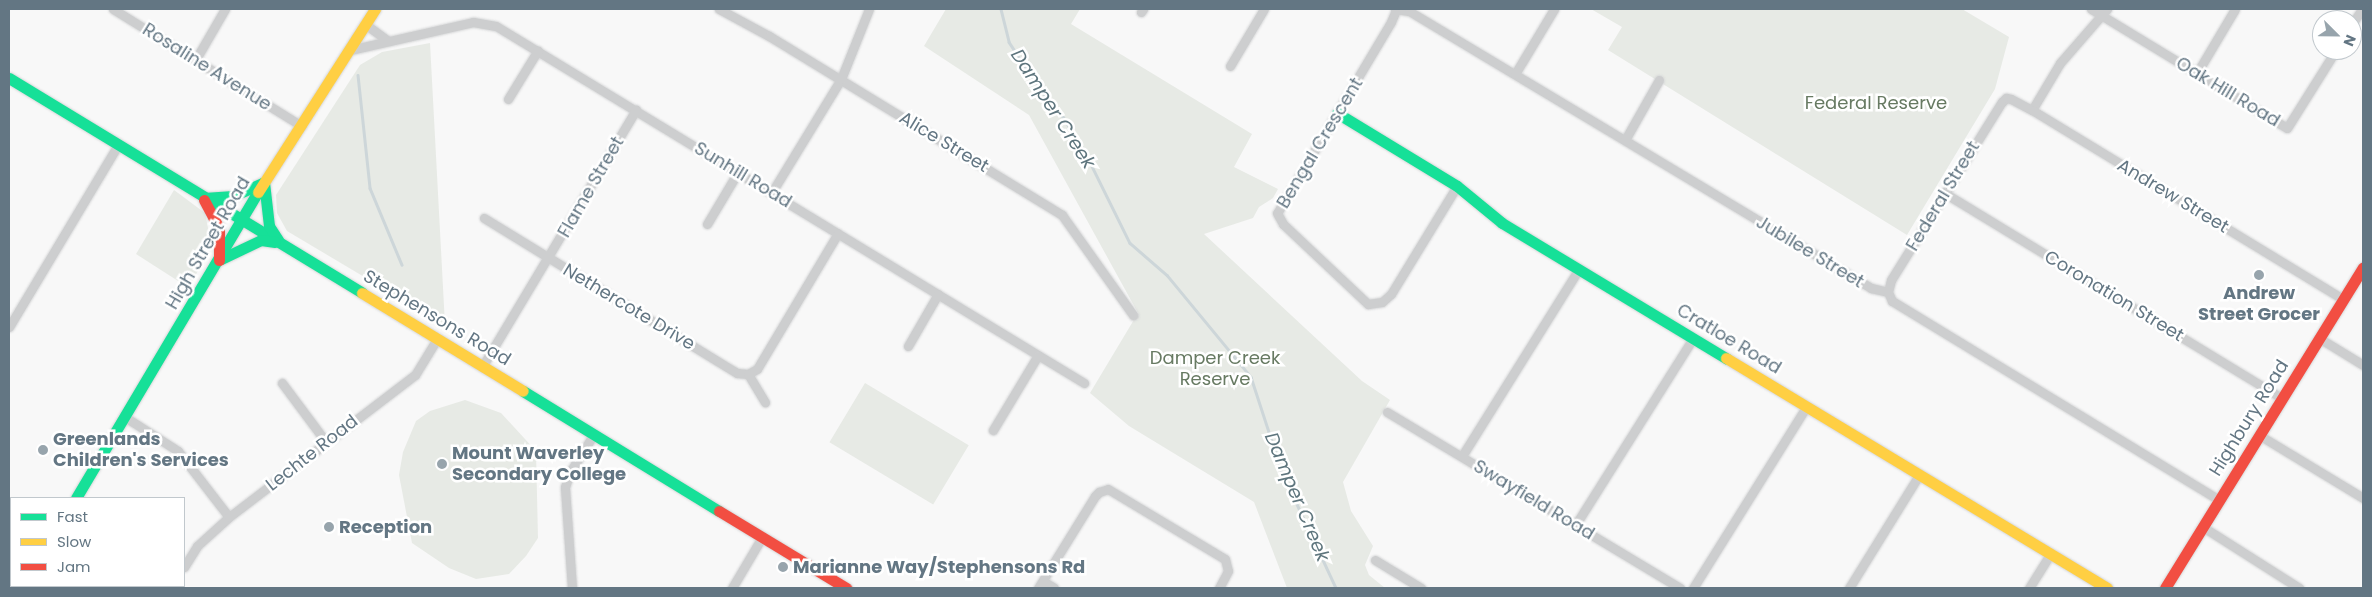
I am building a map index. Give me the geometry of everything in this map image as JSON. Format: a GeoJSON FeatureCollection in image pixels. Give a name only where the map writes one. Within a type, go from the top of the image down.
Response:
{"type":"FeatureCollection","features":[{"type":"Feature","properties":{"kind":"main road","name":"High Street Road"},"geometry":{"type":"LineString","coordinates":[[77,497],[264,182],[302,126],[375,9]]}},
{"type":"Feature","properties":{"kind":"main road","name":"Stephensons Road"},"geometry":{"type":"LineString","coordinates":[[9,78],[846,588]]}},
{"type":"Feature","properties":{"kind":"main road","name":"Cratloe Road"},"geometry":{"type":"LineString","coordinates":[[1337,113],[1456,186],[1502,223],[2107,588]]}},
{"type":"Feature","properties":{"kind":"main road"},"geometry":{"type":"LineString","coordinates":[[218,260],[219,228],[204,198],[233,196],[264,182],[269,226],[280,243]]}},
{"type":"Feature","properties":{"kind":"main road"},"geometry":{"type":"LineString","coordinates":[[218,260],[261,240],[280,243]]}},
{"type":"Feature","properties":{"kind":"main road","name":"Highbury Road"},"geometry":{"type":"LineString","coordinates":[[2165,588],[2363,267]]}},
{"type":"Feature","properties":{"kind":"street","name":"Rosaline Avenue"},"geometry":{"type":"LineString","coordinates":[[112,9],[302,126]]}},
{"type":"Feature","properties":{"kind":"street"},"geometry":{"type":"LineString","coordinates":[[196,59],[226,9]]}},
{"type":"Feature","properties":{"kind":"street","name":"Alice Street"},"geometry":{"type":"LineString","coordinates":[[721,9],[841,79],[1062,215],[1133,315]]}},
{"type":"Feature","properties":{"kind":"street"},"geometry":{"type":"LineString","coordinates":[[772,192],[841,79],[869,9]]}},
{"type":"Feature","properties":{"kind":"street"},"geometry":{"type":"LineString","coordinates":[[1230,66],[1264,9]]}},
{"type":"Feature","properties":{"kind":"street"},"geometry":{"type":"LineString","coordinates":[[1515,74],[1554,9]]}},
{"type":"Feature","properties":{"kind":"street","name":"Oak Hill Road"},"geometry":{"type":"LineString","coordinates":[[2091,9],[2104,12],[2197,73],[2287,128],[2330,60]]}},
{"type":"Feature","properties":{"kind":"street"},"geometry":{"type":"LineString","coordinates":[[2197,73],[2235,9]]}},
{"type":"Feature","properties":{"kind":"street","name":"Jubilee Street"},"geometry":{"type":"LineString","coordinates":[[1396,10],[1409,11],[1871,288],[1888,292],[1892,301],[2219,500]]}},
{"type":"Feature","properties":{"kind":"street","name":"Bengal Crescent"},"geometry":{"type":"LineString","coordinates":[[1396,10],[1391,22],[1277,213],[1284,224],[1368,304],[1382,302],[1392,294],[1456,186]]}},
{"type":"Feature","properties":{"kind":"street"},"geometry":{"type":"LineString","coordinates":[[2032,110],[2060,63],[2104,12]]}},
{"type":"Feature","properties":{"kind":"street","name":"Sunhill Road"},"geometry":{"type":"LineString","coordinates":[[350,50],[473,22],[496,26],[1084,383]]}},
{"type":"Feature","properties":{"kind":"street"},"geometry":{"type":"LineString","coordinates":[[366,24],[388,41]]}},
{"type":"Feature","properties":{"kind":"street"},"geometry":{"type":"LineString","coordinates":[[508,99],[538,50]]}},
{"type":"Feature","properties":{"kind":"street"},"geometry":{"type":"LineString","coordinates":[[1625,140],[1659,80]]}},
{"type":"Feature","properties":{"kind":"street","name":"Andrew Street"},"geometry":{"type":"LineString","coordinates":[[2002,102],[2006,98],[2011,99],[2032,110],[2343,299]]}},
{"type":"Feature","properties":{"kind":"street","name":"Federal Street"},"geometry":{"type":"LineString","coordinates":[[1888,292],[1892,280],[2002,102]]}},
{"type":"Feature","properties":{"kind":"street","name":"Flame Street"},"geometry":{"type":"LineString","coordinates":[[482,367],[636,110]]}},
{"type":"Feature","properties":{"kind":"street"},"geometry":{"type":"LineString","coordinates":[[9,327],[118,145]]}},
{"type":"Feature","properties":{"kind":"street"},"geometry":{"type":"LineString","coordinates":[[707,224],[738,172]]}},
{"type":"Feature","properties":{"kind":"street","name":"Coronation Street"},"geometry":{"type":"LineString","coordinates":[[1946,194],[2282,398]]}},
{"type":"Feature","properties":{"kind":"street","name":"Nethercote Drive"},"geometry":{"type":"LineString","coordinates":[[484,218],[737,372],[748,374]]}},
{"type":"Feature","properties":{"kind":"street"},"geometry":{"type":"LineString","coordinates":[[765,402],[748,374],[757,369],[838,233]]}},
{"type":"Feature","properties":{"kind":"street"},"geometry":{"type":"LineString","coordinates":[[1462,456],[1579,269]]}},
{"type":"Feature","properties":{"kind":"street"},"geometry":{"type":"LineString","coordinates":[[908,346],[938,294]]}},
{"type":"Feature","properties":{"kind":"street"},"geometry":{"type":"LineString","coordinates":[[1576,524],[1693,338]]}},
{"type":"Feature","properties":{"kind":"street"},"geometry":{"type":"LineString","coordinates":[[2319,338],[2363,365]]}},
{"type":"Feature","properties":{"kind":"street","name":"Lechte Road"},"geometry":{"type":"LineString","coordinates":[[185,564],[196,546],[229,517],[415,375],[437,339]]}},
{"type":"Feature","properties":{"kind":"street"},"geometry":{"type":"LineString","coordinates":[[993,430],[1038,355]]}},
{"type":"Feature","properties":{"kind":"street"},"geometry":{"type":"LineString","coordinates":[[282,383],[326,442]]}},
{"type":"Feature","properties":{"kind":"street"},"geometry":{"type":"LineString","coordinates":[[1693,588],[1806,407]]}},
{"type":"Feature","properties":{"kind":"street","name":"Swayfield Road"},"geometry":{"type":"LineString","coordinates":[[1387,412],[1680,588]]}},
{"type":"Feature","properties":{"kind":"street"},"geometry":{"type":"LineString","coordinates":[[125,417],[178,451],[229,517]]}},
{"type":"Feature","properties":{"kind":"street"},"geometry":{"type":"LineString","coordinates":[[572,588],[565,487],[570,472],[594,434]]}},
{"type":"Feature","properties":{"kind":"street"},"geometry":{"type":"LineString","coordinates":[[2259,435],[2363,498]]}},
{"type":"Feature","properties":{"kind":"street"},"geometry":{"type":"LineString","coordinates":[[1849,588],[1919,475]]}},
{"type":"Feature","properties":{"kind":"street"},"geometry":{"type":"LineString","coordinates":[[1054,588],[1040,585],[1095,496],[1099,492],[1108,489],[1225,560],[1228,571],[1219,588]]}},
{"type":"Feature","properties":{"kind":"street"},"geometry":{"type":"LineString","coordinates":[[2203,527],[2299,588]]}},
{"type":"Feature","properties":{"kind":"street"},"geometry":{"type":"LineString","coordinates":[[732,588],[762,537]]}},
{"type":"Feature","properties":{"kind":"street"},"geometry":{"type":"LineString","coordinates":[[2029,588],[2050,554]]}},
{"type":"Feature","properties":{"kind":"street"},"geometry":{"type":"LineString","coordinates":[[1375,560],[1421,588]]}},
{"type":"Feature","properties":{"kind":"green space","name":"Damper Creek Reserve"},"geometry":{"type":"Polygon","coordinates":[[[946,9],[1080,9],[1071,24],[1252,134],[1234,167],[1278,189],[1273,198],[1259,207],[1253,218],[1204,234],[1362,381],[1390,400],[1343,482],[1351,511],[1373,546],[1365,565],[1369,575],[1385,588],[1287,588],[1254,502],[1129,426],[1090,393],[1138,313],[1029,115],[924,46],[946,9]]]}},
{"type":"Feature","properties":{"kind":"green space","name":"Federal Reserve"},"geometry":{"type":"Polygon","coordinates":[[[1591,9],[1962,9],[2009,37],[1995,89],[1907,235],[1608,50],[1622,27],[1591,9]]]}},
{"type":"Feature","properties":{"kind":"green space"},"geometry":{"type":"Polygon","coordinates":[[[430,43],[445,325],[287,231],[277,213],[276,195],[360,65],[382,52],[430,43]]]}},
{"type":"Feature","properties":{"kind":"green space"},"geometry":{"type":"Polygon","coordinates":[[[174,190],[205,213],[208,228],[207,253],[189,288],[136,254],[174,190]]]}},
{"type":"Feature","properties":{"kind":"green space"},"geometry":{"type":"Polygon","coordinates":[[[865,383],[969,445],[933,504],[829,442],[865,383]]]}},
{"type":"Feature","properties":{"kind":"green space"},"geometry":{"type":"Polygon","coordinates":[[[465,400],[501,413],[536,451],[538,538],[526,556],[509,574],[476,579],[449,568],[412,543],[399,475],[403,452],[416,421],[430,411],[465,400]]]}},
{"type":"Feature","properties":{"kind":"waterway","name":"Damper Creek"},"geometry":{"type":"LineString","coordinates":[[1001,9],[1009,42],[1040,89],[1062,115],[1083,148],[1130,243],[1167,275],[1251,377],[1282,472],[1336,588]]}},
{"type":"Feature","properties":{"kind":"waterway"},"geometry":{"type":"LineString","coordinates":[[358,75],[370,188],[402,265]]}},
{"type":"Feature","properties":{"kind":"traffic: fast"},"geometry":{"type":"LineString","coordinates":[[9,78],[362,293]]}},
{"type":"Feature","properties":{"kind":"traffic: fast"},"geometry":{"type":"LineString","coordinates":[[1337,113],[1457,186],[1502,223],[1726,358]]}},
{"type":"Feature","properties":{"kind":"traffic: fast"},"geometry":{"type":"LineString","coordinates":[[264,182],[269,226],[278,240]]}},
{"type":"Feature","properties":{"kind":"traffic: fast"},"geometry":{"type":"LineString","coordinates":[[204,198],[233,196],[264,182]]}},
{"type":"Feature","properties":{"kind":"traffic: fast"},"geometry":{"type":"LineString","coordinates":[[77,497],[258,192]]}},
{"type":"Feature","properties":{"kind":"traffic: fast"},"geometry":{"type":"LineString","coordinates":[[221,259],[261,240],[275,242]]}},
{"type":"Feature","properties":{"kind":"traffic: fast"},"geometry":{"type":"LineString","coordinates":[[523,391],[719,511]]}},
{"type":"Feature","properties":{"kind":"traffic: slow"},"geometry":{"type":"LineString","coordinates":[[258,192],[375,9]]}},
{"type":"Feature","properties":{"kind":"traffic: slow"},"geometry":{"type":"LineString","coordinates":[[362,293],[523,391]]}},
{"type":"Feature","properties":{"kind":"traffic: slow"},"geometry":{"type":"LineString","coordinates":[[1726,358],[2107,588]]}},
{"type":"Feature","properties":{"kind":"traffic: jam"},"geometry":{"type":"LineString","coordinates":[[204,200],[219,228],[219,260]]}},
{"type":"Feature","properties":{"kind":"traffic: jam"},"geometry":{"type":"LineString","coordinates":[[2165,588],[2363,267]]}},
{"type":"Feature","properties":{"kind":"traffic: jam"},"geometry":{"type":"LineString","coordinates":[[719,511],[846,588]]}},
{"type":"Feature","properties":{"kind":"place","name":"Andrew Street Grocer"},"geometry":{"type":"Point","coordinates":[2259,275]}},
{"type":"Feature","properties":{"kind":"place","name":"Greenlands Children's Services"},"geometry":{"type":"Point","coordinates":[43,450]}},
{"type":"Feature","properties":{"kind":"place","name":"Mount Waverley Secondary College"},"geometry":{"type":"Point","coordinates":[442,464]}},
{"type":"Feature","properties":{"kind":"place","name":"Reception"},"geometry":{"type":"Point","coordinates":[329,527]}},
{"type":"Feature","properties":{"kind":"place","name":"Marianne Way/Stephensons Rd"},"geometry":{"type":"Point","coordinates":[783,567]}}]}
